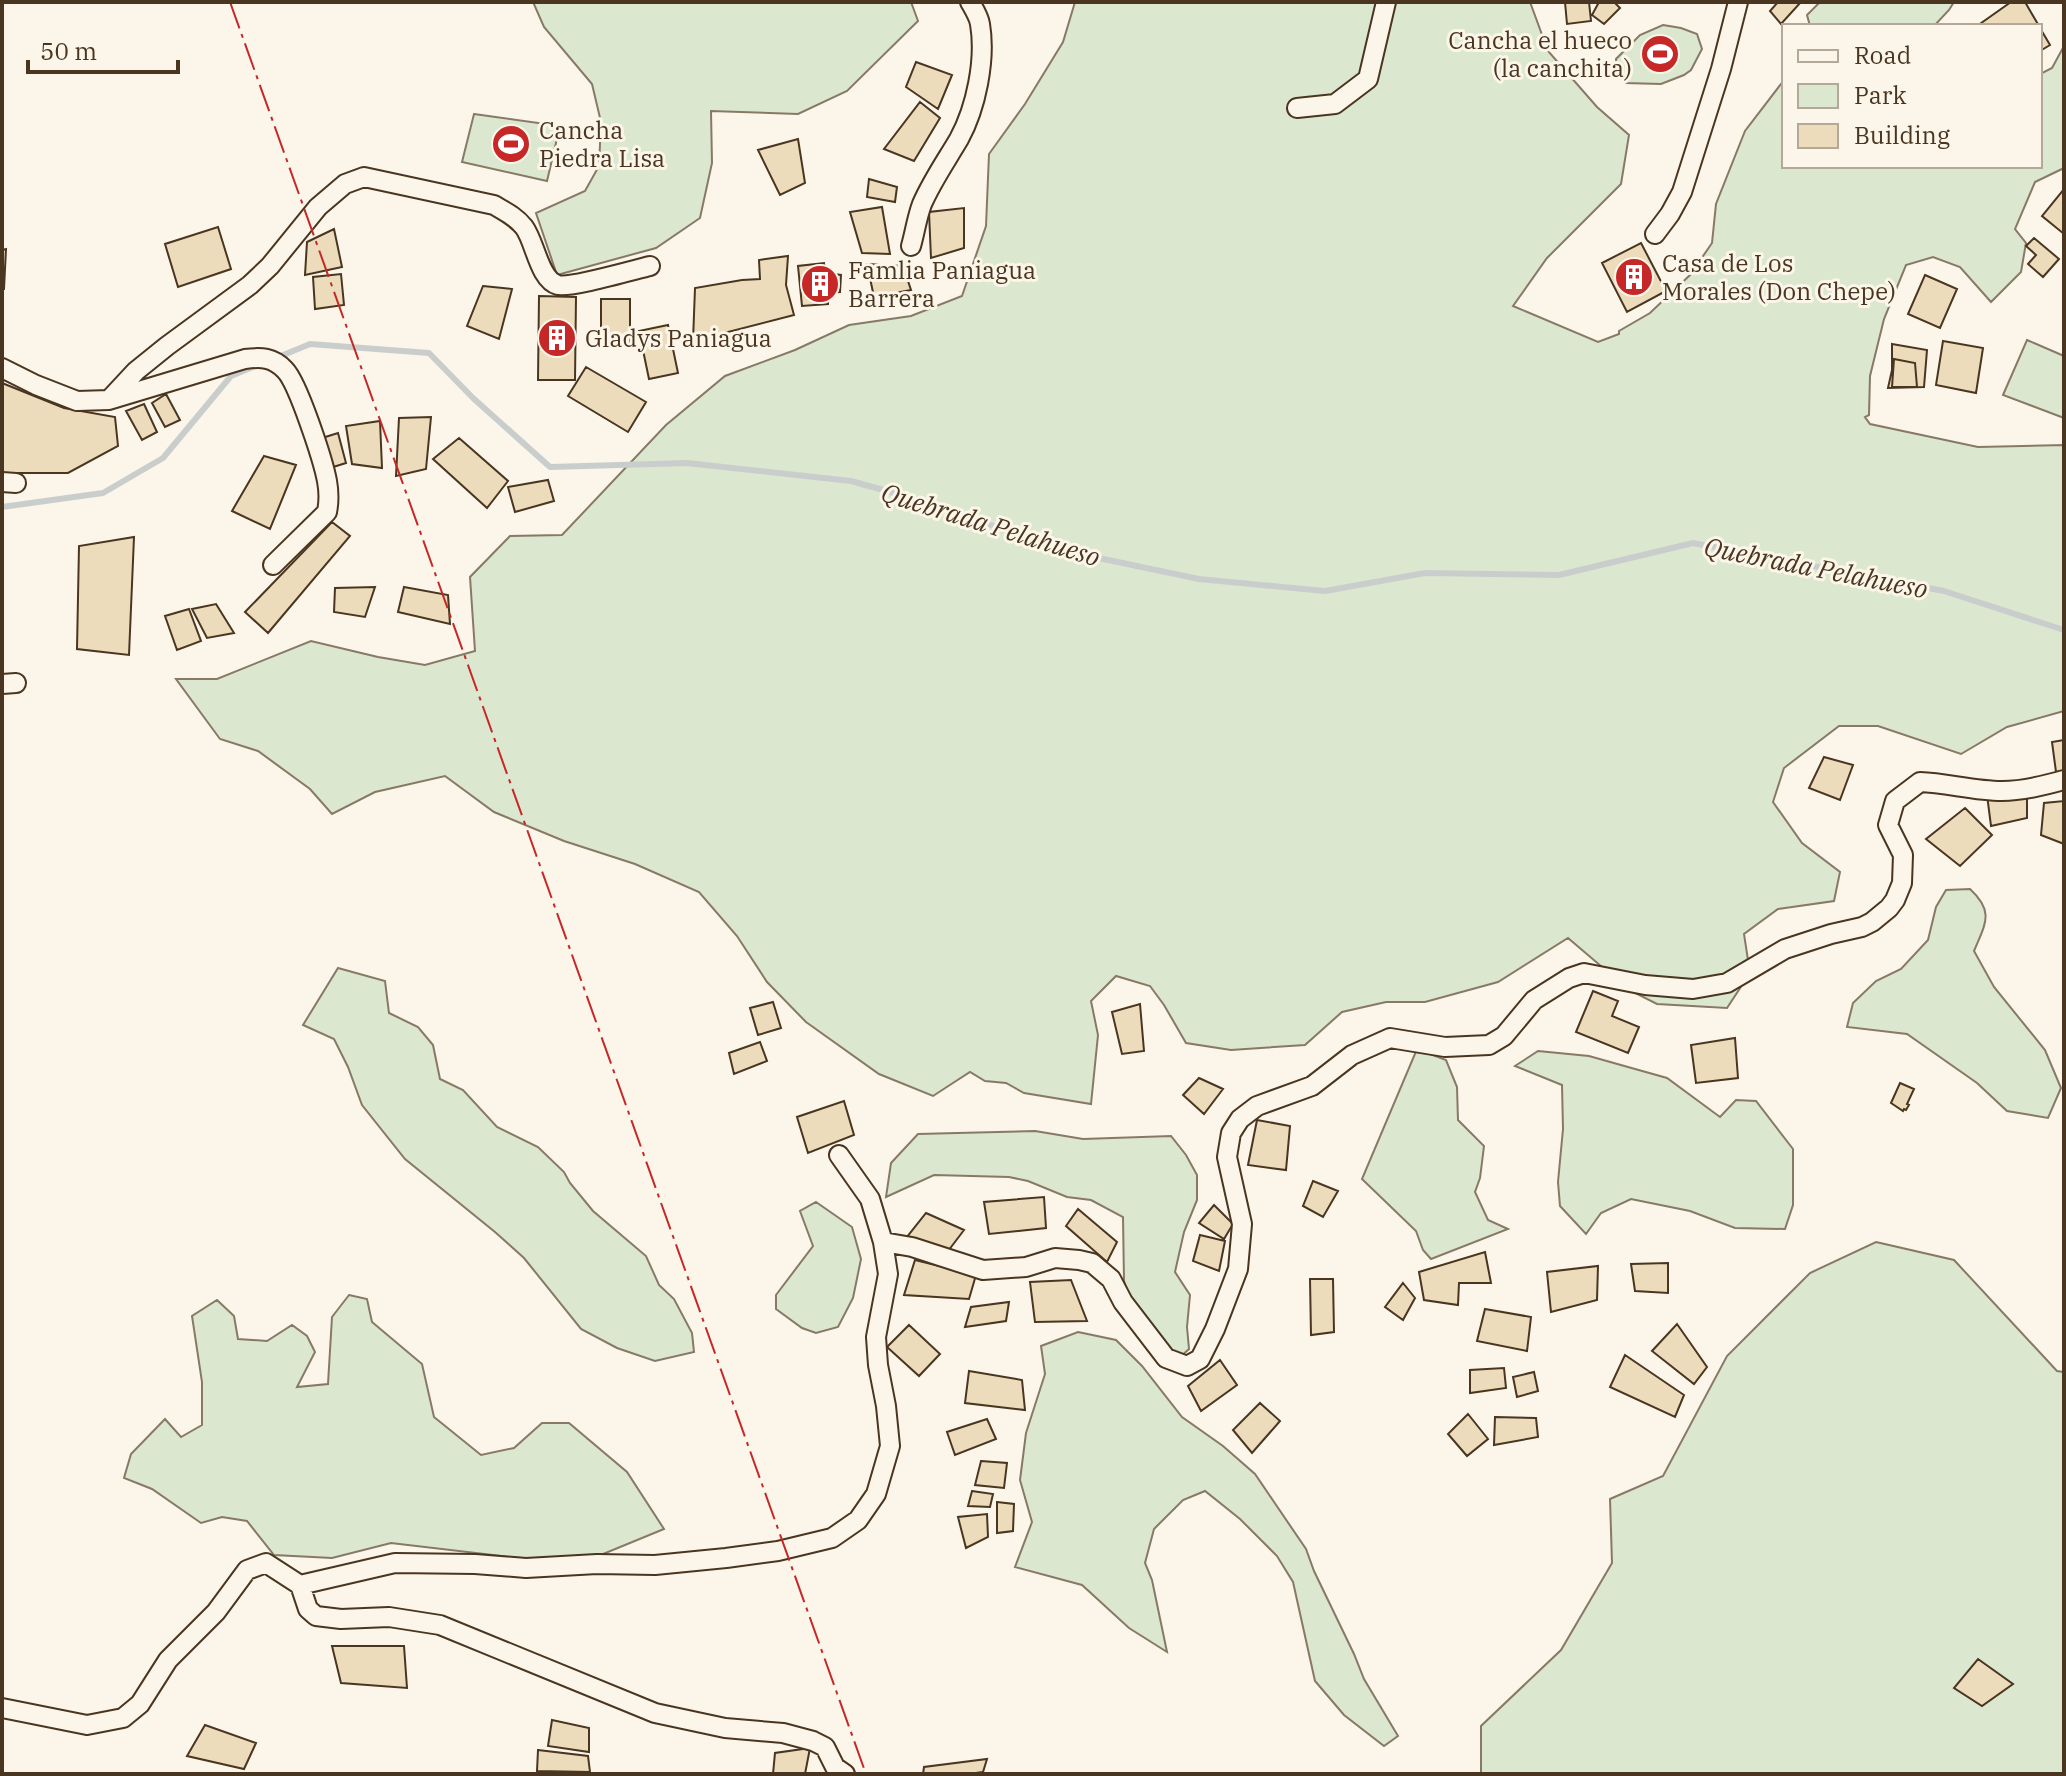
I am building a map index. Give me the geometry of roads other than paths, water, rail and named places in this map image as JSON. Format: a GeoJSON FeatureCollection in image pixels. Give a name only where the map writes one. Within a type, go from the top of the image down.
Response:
{"type":"FeatureCollection","features":[{"type":"Feature","properties":{"kind":"street"},"geometry":{"type":"LineString","coordinates":[[911,246],[920,207],[960,137],[977,88],[981,61],[980,22],[970,2]]}},
{"type":"Feature","properties":{"kind":"street"},"geometry":{"type":"LineString","coordinates":[[1297,108],[1335,104],[1368,79],[1386,2]]}},
{"type":"Feature","properties":{"kind":"street"},"geometry":{"type":"LineString","coordinates":[[1655,234],[1682,192],[1721,69],[1738,2]]}},
{"type":"Feature","properties":{"kind":"street"},"geometry":{"type":"LineString","coordinates":[[109,400],[146,363],[250,285],[270,266],[318,207],[345,184],[364,177],[494,205],[514,216],[526,229],[542,269],[558,285],[650,266]]}},
{"type":"Feature","properties":{"kind":"street"},"geometry":{"type":"LineString","coordinates":[[2,368],[77,401],[109,400],[245,359],[265,357],[286,370],[301,399],[327,481],[329,500],[327,512],[273,565]]}},
{"type":"Feature","properties":{"kind":"street"},"geometry":{"type":"LineString","coordinates":[[883,1242],[912,1247],[983,1270],[1026,1267],[1055,1258],[1092,1263],[1111,1279],[1123,1302],[1166,1358],[1187,1366],[1200,1359],[1238,1269],[1242,1224],[1227,1157],[1231,1133],[1240,1119],[1257,1106],[1312,1086],[1352,1055],[1390,1038],[1445,1047],[1489,1045],[1504,1036],[1534,1000],[1569,978],[1584,973],[1673,988],[1693,989],[1727,983],[1785,949],[1862,927],[1889,908],[1902,883],[1903,855],[1888,825],[1895,801],[1920,782],[1998,791],[2032,789],[2064,780]]}},
{"type":"Feature","properties":{"kind":"street"},"geometry":{"type":"LineString","coordinates":[[300,1585],[395,1563],[526,1568],[655,1565],[778,1551],[832,1538],[858,1520],[876,1494],[890,1446],[876,1337],[888,1274],[883,1242],[870,1199],[839,1155]]}},
{"type":"Feature","properties":{"kind":"street"},"geometry":{"type":"LineString","coordinates":[[2,1708],[87,1725],[123,1718],[140,1704],[168,1660],[216,1612],[247,1570],[266,1563],[300,1585],[308,1609],[316,1616],[341,1619],[389,1617],[440,1625],[655,1713],[725,1728],[783,1733],[813,1741],[825,1747],[835,1767],[845,1774]]}},
{"type":"Feature","properties":{"kind":"waterway","name":"Quebrada Pelahueso"},"geometry":{"type":"LineString","coordinates":[[276,358],[310,344],[429,353],[473,398],[550,467],[687,463],[851,481],[919,500],[1065,551],[1199,579],[1325,591],[1425,573],[1559,575],[1693,543],[1944,591],[2064,630]]}},
{"type":"Feature","properties":{"kind":"waterway","name":"Quebrada Pelahueso"},"geometry":{"type":"LineString","coordinates":[[2,507],[103,493],[163,458],[231,376],[258,365]]}},
{"type":"Feature","properties":{"kind":"place","name":"Cancha el hueco (la canchita)"},"geometry":{"type":"Point","coordinates":[1660,54]}},
{"type":"Feature","properties":{"kind":"place","name":"Cancha Piedra Lisa"},"geometry":{"type":"Point","coordinates":[511,144]}},
{"type":"Feature","properties":{"kind":"place","name":"Casa de Los Morales (Don Chepe)"},"geometry":{"type":"Point","coordinates":[1634,277]}},
{"type":"Feature","properties":{"kind":"place","name":"Famlia Paniagua Barrera"},"geometry":{"type":"Point","coordinates":[820,284]}},
{"type":"Feature","properties":{"kind":"place","name":"Gladys Paniagua"},"geometry":{"type":"Point","coordinates":[557,338]}}]}
